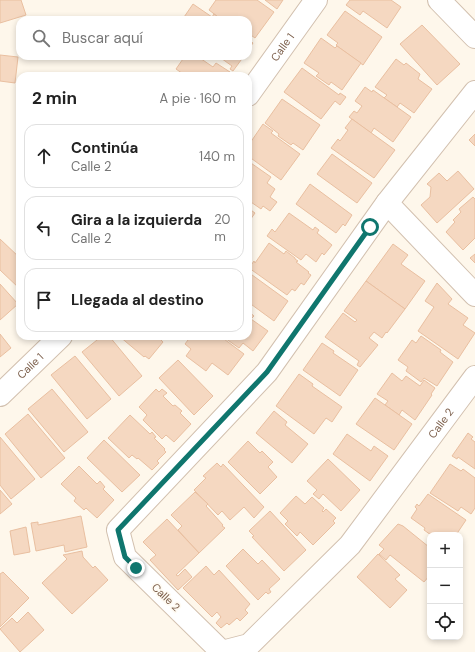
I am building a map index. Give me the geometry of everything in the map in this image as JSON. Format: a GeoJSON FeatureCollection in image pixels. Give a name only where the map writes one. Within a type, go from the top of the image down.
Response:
{"type":"FeatureCollection","features":[{"type":"Feature","properties":{"kind":"street","name":"Calle 1"},"geometry":{"type":"LineString","coordinates":[[252,89],[316,0]]}},
{"type":"Feature","properties":{"kind":"street"},"geometry":{"type":"LineString","coordinates":[[439,0],[475,37]]}},
{"type":"Feature","properties":{"kind":"street","name":"Calle 2"},"geometry":{"type":"LineString","coordinates":[[475,92],[387,202],[267,372],[118,530],[125,557],[222,652],[249,645],[350,545],[475,377]]}},
{"type":"Feature","properties":{"kind":"street"},"geometry":{"type":"LineString","coordinates":[[387,202],[475,295]]}},
{"type":"Feature","properties":{"kind":"street","name":"Calle 1"},"geometry":{"type":"LineString","coordinates":[[0,396],[57,340]]}},
{"type":"Feature","properties":{"kind":"building"},"geometry":{"type":"Polygon","coordinates":[[[0,0],[21,0],[26,15],[16,16],[16,18],[0,23],[0,0]]]}},
{"type":"Feature","properties":{"kind":"building"},"geometry":{"type":"Polygon","coordinates":[[[216,0],[257,0],[274,12],[255,38],[252,36],[252,16],[217,16],[209,10],[216,0]]]}},
{"type":"Feature","properties":{"kind":"building"},"geometry":{"type":"Polygon","coordinates":[[[265,0],[283,0],[277,9],[265,0]]]}},
{"type":"Feature","properties":{"kind":"building"},"geometry":{"type":"Polygon","coordinates":[[[350,0],[391,0],[401,7],[387,28],[363,11],[360,15],[346,5],[350,0]]]}},
{"type":"Feature","properties":{"kind":"building"},"geometry":{"type":"Polygon","coordinates":[[[193,4],[211,16],[185,16],[193,4]]]}},
{"type":"Feature","properties":{"kind":"building"},"geometry":{"type":"Polygon","coordinates":[[[345,11],[382,37],[363,65],[337,46],[336,45],[338,43],[327,35],[345,11]]]}},
{"type":"Feature","properties":{"kind":"building"},"geometry":{"type":"Polygon","coordinates":[[[422,25],[460,64],[437,85],[400,44],[422,25]]]}},
{"type":"Feature","properties":{"kind":"building"},"geometry":{"type":"Polygon","coordinates":[[[321,38],[335,48],[337,46],[361,63],[342,90],[331,82],[329,85],[316,76],[319,73],[304,63],[321,38]]]}},
{"type":"Feature","properties":{"kind":"building"},"geometry":{"type":"Polygon","coordinates":[[[0,55],[16,57],[16,60],[18,60],[15,83],[0,81],[0,55]]]}},
{"type":"Feature","properties":{"kind":"building"},"geometry":{"type":"Polygon","coordinates":[[[396,59],[404,65],[406,63],[420,74],[418,79],[432,89],[414,113],[400,103],[397,107],[384,98],[387,95],[375,87],[396,59]]]}},
{"type":"Feature","properties":{"kind":"building"},"geometry":{"type":"Polygon","coordinates":[[[182,60],[203,60],[213,67],[216,63],[230,72],[180,72],[176,69],[182,60]]]}},
{"type":"Feature","properties":{"kind":"building"},"geometry":{"type":"Polygon","coordinates":[[[224,60],[241,60],[233,71],[230,69],[232,66],[224,60]]]}},
{"type":"Feature","properties":{"kind":"building"},"geometry":{"type":"Polygon","coordinates":[[[302,68],[339,95],[340,93],[346,97],[340,105],[335,101],[321,119],[284,92],[302,68]]]}},
{"type":"Feature","properties":{"kind":"building"},"geometry":{"type":"Polygon","coordinates":[[[365,87],[372,92],[373,90],[411,117],[393,142],[374,128],[371,133],[349,117],[354,111],[357,113],[362,106],[355,101],[365,87]]]}},
{"type":"Feature","properties":{"kind":"building"},"geometry":{"type":"Polygon","coordinates":[[[282,99],[320,125],[303,150],[293,143],[291,145],[278,136],[279,134],[265,123],[282,99]]]}},
{"type":"Feature","properties":{"kind":"building"},"geometry":{"type":"Polygon","coordinates":[[[352,119],[395,150],[374,178],[331,148],[338,139],[340,141],[348,130],[345,128],[352,119]]]}},
{"type":"Feature","properties":{"kind":"building"},"geometry":{"type":"Polygon","coordinates":[[[263,124],[273,131],[271,133],[300,154],[281,180],[252,159],[252,140],[263,124]]]}},
{"type":"Feature","properties":{"kind":"building"},"geometry":{"type":"Polygon","coordinates":[[[475,134],[475,146],[469,140],[475,134]]]}},
{"type":"Feature","properties":{"kind":"building"},"geometry":{"type":"Polygon","coordinates":[[[332,154],[372,183],[357,203],[317,174],[332,154]]]}},
{"type":"Feature","properties":{"kind":"building"},"geometry":{"type":"Polygon","coordinates":[[[252,164],[271,177],[267,183],[275,189],[270,197],[277,202],[270,211],[263,206],[261,209],[252,203],[252,164]]]}},
{"type":"Feature","properties":{"kind":"building"},"geometry":{"type":"Polygon","coordinates":[[[458,171],[474,189],[437,223],[421,205],[430,197],[431,187],[427,184],[439,173],[447,181],[458,171]]]}},
{"type":"Feature","properties":{"kind":"building"},"geometry":{"type":"Polygon","coordinates":[[[310,184],[352,215],[345,226],[343,224],[336,233],[296,204],[310,184]]]}},
{"type":"Feature","properties":{"kind":"building"},"geometry":{"type":"Polygon","coordinates":[[[473,197],[475,199],[475,238],[463,250],[446,232],[455,222],[453,220],[461,212],[459,209],[473,197]]]}},
{"type":"Feature","properties":{"kind":"building"},"geometry":{"type":"Polygon","coordinates":[[[289,213],[313,230],[315,227],[319,230],[317,233],[332,245],[324,255],[322,253],[316,262],[306,254],[301,260],[267,236],[272,229],[275,232],[289,213]]]}},
{"type":"Feature","properties":{"kind":"building"},"geometry":{"type":"Polygon","coordinates":[[[0,239],[16,254],[16,285],[0,270],[0,239]]]}},
{"type":"Feature","properties":{"kind":"building"},"geometry":{"type":"Polygon","coordinates":[[[269,243],[284,254],[286,251],[311,275],[304,285],[301,283],[295,291],[292,289],[287,295],[252,270],[252,264],[254,261],[255,263],[269,243]]]}},
{"type":"Feature","properties":{"kind":"building"},"geometry":{"type":"Polygon","coordinates":[[[393,244],[408,255],[401,264],[425,281],[405,309],[366,281],[393,244]]]}},
{"type":"Feature","properties":{"kind":"building"},"geometry":{"type":"Polygon","coordinates":[[[475,254],[475,263],[470,258],[475,254]]]}},
{"type":"Feature","properties":{"kind":"building"},"geometry":{"type":"Polygon","coordinates":[[[252,275],[288,301],[274,321],[252,305],[252,275]]]}},
{"type":"Feature","properties":{"kind":"building"},"geometry":{"type":"Polygon","coordinates":[[[366,281],[405,309],[382,338],[374,332],[369,338],[378,345],[360,367],[357,365],[359,361],[325,337],[343,313],[355,322],[357,320],[344,311],[366,281]]]}},
{"type":"Feature","properties":{"kind":"building"},"geometry":{"type":"Polygon","coordinates":[[[437,283],[452,299],[448,304],[468,318],[463,325],[475,333],[458,359],[418,331],[434,307],[425,301],[437,283]]]}},
{"type":"Feature","properties":{"kind":"building"},"geometry":{"type":"Polygon","coordinates":[[[0,284],[16,302],[16,306],[0,320],[0,284]]]}},
{"type":"Feature","properties":{"kind":"building"},"geometry":{"type":"Polygon","coordinates":[[[252,320],[268,331],[253,351],[243,343],[239,348],[228,340],[252,340],[252,320]]]}},
{"type":"Feature","properties":{"kind":"building"},"geometry":{"type":"Polygon","coordinates":[[[0,334],[11,348],[0,357],[0,334]]]}},
{"type":"Feature","properties":{"kind":"building"},"geometry":{"type":"Polygon","coordinates":[[[421,336],[441,350],[440,352],[453,362],[437,386],[424,378],[421,382],[406,371],[408,367],[398,360],[412,340],[416,343],[421,336]]]}},
{"type":"Feature","properties":{"kind":"building"},"geometry":{"type":"Polygon","coordinates":[[[97,340],[112,340],[142,376],[119,396],[82,352],[97,340]]]}},
{"type":"Feature","properties":{"kind":"building"},"geometry":{"type":"Polygon","coordinates":[[[124,340],[161,340],[163,342],[149,359],[145,356],[144,357],[124,340]]]}},
{"type":"Feature","properties":{"kind":"building"},"geometry":{"type":"Polygon","coordinates":[[[188,340],[225,340],[244,354],[228,375],[212,363],[206,371],[186,356],[191,349],[185,344],[188,340]]]}},
{"type":"Feature","properties":{"kind":"building"},"geometry":{"type":"Polygon","coordinates":[[[322,343],[334,351],[333,353],[358,370],[340,396],[303,370],[322,343]]]}},
{"type":"Feature","properties":{"kind":"building"},"geometry":{"type":"Polygon","coordinates":[[[75,356],[111,399],[87,419],[51,375],[75,356]]]}},
{"type":"Feature","properties":{"kind":"building"},"geometry":{"type":"Polygon","coordinates":[[[178,360],[213,396],[194,415],[159,378],[178,360]]]}},
{"type":"Feature","properties":{"kind":"building"},"geometry":{"type":"Polygon","coordinates":[[[392,373],[402,381],[406,376],[420,386],[424,380],[435,388],[415,420],[402,410],[399,415],[385,405],[388,401],[377,394],[392,373]]]}},
{"type":"Feature","properties":{"kind":"building"},"geometry":{"type":"Polygon","coordinates":[[[299,374],[313,384],[312,386],[342,407],[332,422],[326,418],[314,434],[276,406],[299,374]]]}},
{"type":"Feature","properties":{"kind":"building"},"geometry":{"type":"Polygon","coordinates":[[[52,389],[88,432],[64,452],[28,409],[52,389]]]}},
{"type":"Feature","properties":{"kind":"building"},"geometry":{"type":"Polygon","coordinates":[[[156,389],[159,392],[162,389],[167,393],[163,396],[173,406],[175,405],[182,411],[180,413],[191,424],[174,442],[166,435],[162,439],[143,420],[147,415],[139,407],[156,389]]]}},
{"type":"Feature","properties":{"kind":"building"},"geometry":{"type":"Polygon","coordinates":[[[375,398],[412,424],[394,450],[356,424],[375,398]]]}},
{"type":"Feature","properties":{"kind":"building"},"geometry":{"type":"Polygon","coordinates":[[[274,411],[287,422],[285,425],[308,444],[292,463],[256,433],[274,411]]]}},
{"type":"Feature","properties":{"kind":"building"},"geometry":{"type":"Polygon","coordinates":[[[28,414],[65,458],[41,478],[5,434],[28,414]]]}},
{"type":"Feature","properties":{"kind":"building"},"geometry":{"type":"Polygon","coordinates":[[[130,415],[150,434],[152,432],[156,437],[154,438],[165,449],[164,450],[166,452],[157,461],[159,463],[152,470],[138,458],[137,459],[132,455],[129,458],[108,438],[130,415]]]}},
{"type":"Feature","properties":{"kind":"building"},"geometry":{"type":"Polygon","coordinates":[[[468,433],[473,437],[471,439],[475,442],[475,469],[458,457],[457,459],[452,456],[468,433]]]}},
{"type":"Feature","properties":{"kind":"building"},"geometry":{"type":"Polygon","coordinates":[[[347,434],[371,451],[374,446],[388,456],[370,481],[333,454],[347,434]]]}},
{"type":"Feature","properties":{"kind":"building"},"geometry":{"type":"Polygon","coordinates":[[[0,437],[35,479],[11,499],[0,485],[0,437]]]}},
{"type":"Feature","properties":{"kind":"building"},"geometry":{"type":"Polygon","coordinates":[[[104,440],[140,475],[122,492],[87,458],[104,440]]]}},
{"type":"Feature","properties":{"kind":"building"},"geometry":{"type":"Polygon","coordinates":[[[248,441],[260,453],[262,451],[273,462],[268,467],[277,477],[260,494],[228,462],[248,441]]]}},
{"type":"Feature","properties":{"kind":"building"},"geometry":{"type":"Polygon","coordinates":[[[328,459],[360,490],[341,511],[323,494],[319,499],[313,494],[317,490],[307,481],[328,459]]]}},
{"type":"Feature","properties":{"kind":"building"},"geometry":{"type":"Polygon","coordinates":[[[217,463],[221,467],[223,464],[264,507],[254,518],[244,507],[230,520],[222,511],[218,515],[194,490],[206,478],[203,476],[217,463]]]}},
{"type":"Feature","properties":{"kind":"building"},"geometry":{"type":"Polygon","coordinates":[[[450,464],[461,471],[463,469],[475,478],[475,508],[471,514],[461,507],[458,511],[430,493],[450,464]]]}},
{"type":"Feature","properties":{"kind":"building"},"geometry":{"type":"Polygon","coordinates":[[[79,466],[97,484],[100,481],[105,487],[103,489],[114,500],[97,518],[86,508],[84,510],[74,501],[76,498],[61,484],[79,466]]]}},
{"type":"Feature","properties":{"kind":"building"},"geometry":{"type":"Polygon","coordinates":[[[0,490],[12,504],[0,514],[0,490]]]}},
{"type":"Feature","properties":{"kind":"building"},"geometry":{"type":"Polygon","coordinates":[[[195,492],[208,504],[206,506],[225,528],[199,553],[178,530],[182,526],[171,515],[195,492]]]}},
{"type":"Feature","properties":{"kind":"building"},"geometry":{"type":"Polygon","coordinates":[[[428,494],[466,520],[458,532],[427,532],[424,530],[425,528],[411,518],[417,509],[415,507],[417,504],[419,506],[428,494]]]}},
{"type":"Feature","properties":{"kind":"building"},"geometry":{"type":"Polygon","coordinates":[[[296,496],[305,504],[312,497],[324,508],[322,511],[323,512],[326,509],[336,518],[333,521],[335,523],[313,545],[300,532],[297,536],[285,524],[288,521],[280,513],[296,496]]]}},
{"type":"Feature","properties":{"kind":"building"},"geometry":{"type":"Polygon","coordinates":[[[270,511],[306,550],[284,571],[252,537],[254,536],[249,531],[270,511]]]}},
{"type":"Feature","properties":{"kind":"building"},"geometry":{"type":"Polygon","coordinates":[[[81,516],[87,547],[65,552],[64,545],[36,551],[31,523],[38,522],[38,525],[81,516]]]}},
{"type":"Feature","properties":{"kind":"building"},"geometry":{"type":"Polygon","coordinates":[[[167,519],[199,553],[176,575],[178,576],[185,569],[192,577],[178,590],[150,560],[156,555],[143,542],[167,519]]]}},
{"type":"Feature","properties":{"kind":"building"},"geometry":{"type":"Polygon","coordinates":[[[398,524],[403,526],[427,545],[427,578],[424,582],[390,555],[386,560],[379,554],[384,549],[379,545],[398,524]]]}},
{"type":"Feature","properties":{"kind":"building"},"geometry":{"type":"Polygon","coordinates":[[[26,527],[30,552],[14,555],[10,531],[26,527]]]}},
{"type":"Feature","properties":{"kind":"building"},"geometry":{"type":"Polygon","coordinates":[[[243,549],[258,564],[262,560],[280,579],[269,589],[271,592],[268,594],[266,592],[258,600],[226,566],[243,549]]]}},
{"type":"Feature","properties":{"kind":"building"},"geometry":{"type":"Polygon","coordinates":[[[82,551],[83,557],[93,568],[95,566],[108,580],[72,614],[42,583],[67,559],[63,555],[82,551]]]}},
{"type":"Feature","properties":{"kind":"building"},"geometry":{"type":"Polygon","coordinates":[[[378,554],[400,575],[395,579],[407,590],[390,608],[357,577],[378,554]]]}},
{"type":"Feature","properties":{"kind":"building"},"geometry":{"type":"Polygon","coordinates":[[[206,566],[214,575],[219,570],[250,604],[245,610],[248,613],[240,621],[237,618],[229,625],[227,623],[221,628],[216,623],[221,617],[217,612],[212,617],[183,588],[206,566]]]}},
{"type":"Feature","properties":{"kind":"building"},"geometry":{"type":"Polygon","coordinates":[[[3,572],[29,598],[0,627],[0,574],[3,572]]]}},
{"type":"Feature","properties":{"kind":"building"},"geometry":{"type":"Polygon","coordinates":[[[28,612],[44,630],[20,652],[0,629],[12,618],[17,623],[28,612]]]}},
{"type":"Feature","properties":{"kind":"route"},"geometry":{"type":"LineString","coordinates":[[136,568],[125,557],[118,530],[267,372],[370,227]]}}]}
